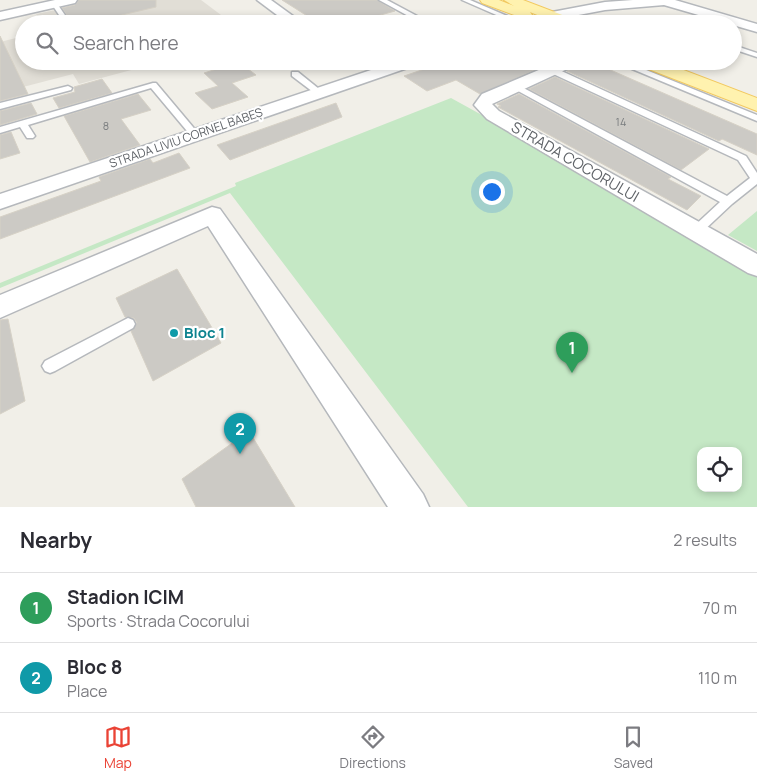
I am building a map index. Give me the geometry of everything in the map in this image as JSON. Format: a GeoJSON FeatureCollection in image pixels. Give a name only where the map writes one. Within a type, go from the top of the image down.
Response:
{"type":"FeatureCollection","features":[{"type":"Feature","properties":{"kind":"main road"},"geometry":{"type":"LineString","coordinates":[[487,0],[529,15]]}},
{"type":"Feature","properties":{"kind":"main road"},"geometry":{"type":"LineString","coordinates":[[511,0],[536,15]]}},
{"type":"Feature","properties":{"kind":"main road"},"geometry":{"type":"LineString","coordinates":[[667,70],[757,105]]}},
{"type":"Feature","properties":{"kind":"main road"},"geometry":{"type":"LineString","coordinates":[[698,70],[757,92]]}},
{"type":"Feature","properties":{"kind":"street"},"geometry":{"type":"LineString","coordinates":[[0,16],[71,0]]}},
{"type":"Feature","properties":{"kind":"street"},"geometry":{"type":"LineString","coordinates":[[263,0],[285,15]]}},
{"type":"Feature","properties":{"kind":"street"},"geometry":{"type":"LineString","coordinates":[[565,15],[602,3],[657,0],[705,5],[719,15]]}},
{"type":"Feature","properties":{"kind":"street","name":"STRADA LIVIU CORNEL BABEȘ"},"geometry":{"type":"LineString","coordinates":[[0,202],[320,93],[366,70]]}},
{"type":"Feature","properties":{"kind":"street","name":"STRADA COCORULUI"},"geometry":{"type":"LineString","coordinates":[[552,70],[513,86],[484,101],[485,110],[757,266]]}},
{"type":"Feature","properties":{"kind":"street"},"geometry":{"type":"LineString","coordinates":[[0,307],[212,216],[410,507]]}},
{"type":"Feature","properties":{"kind":"lane"},"geometry":{"type":"LineString","coordinates":[[382,0],[411,15]]}},
{"type":"Feature","properties":{"kind":"lane"},"geometry":{"type":"LineString","coordinates":[[465,0],[501,15]]}},
{"type":"Feature","properties":{"kind":"lane"},"geometry":{"type":"LineString","coordinates":[[54,3],[62,15]]}},
{"type":"Feature","properties":{"kind":"lane"},"geometry":{"type":"LineString","coordinates":[[742,50],[757,55]]}},
{"type":"Feature","properties":{"kind":"lane"},"geometry":{"type":"LineString","coordinates":[[552,70],[742,158],[756,181],[728,201],[696,231]]}},
{"type":"Feature","properties":{"kind":"lane"},"geometry":{"type":"LineString","coordinates":[[639,70],[757,118]]}},
{"type":"Feature","properties":{"kind":"lane"},"geometry":{"type":"LineString","coordinates":[[295,74],[320,93]]}},
{"type":"Feature","properties":{"kind":"lane"},"geometry":{"type":"LineString","coordinates":[[0,130],[153,85],[195,135]]}},
{"type":"Feature","properties":{"kind":"lane"},"geometry":{"type":"LineString","coordinates":[[513,86],[728,201]]}},
{"type":"Feature","properties":{"kind":"lane"},"geometry":{"type":"LineString","coordinates":[[0,106],[68,88]]}},
{"type":"Feature","properties":{"kind":"lane"},"geometry":{"type":"LineString","coordinates":[[22,124],[30,136]]}},
{"type":"Feature","properties":{"kind":"lane"},"geometry":{"type":"LineString","coordinates":[[50,366],[128,324]]}},
{"type":"Feature","properties":{"kind":"shaded area"},"geometry":{"type":"Polygon","coordinates":[[[105,0],[201,0],[221,15],[37,15],[105,0]]]}},
{"type":"Feature","properties":{"kind":"shaded area"},"geometry":{"type":"Polygon","coordinates":[[[15,38],[15,70],[131,70],[79,84],[73,74],[0,93],[0,42],[15,38]]]}},
{"type":"Feature","properties":{"kind":"green space"},"geometry":{"type":"Polygon","coordinates":[[[451,98],[569,163],[757,274],[757,507],[468,507],[230,193],[0,288],[0,283],[236,186],[235,183],[451,98]]]}},
{"type":"Feature","properties":{"kind":"green space"},"geometry":{"type":"Polygon","coordinates":[[[757,211],[757,251],[728,235],[757,211]]]}},
{"type":"Feature","properties":{"kind":"building"},"geometry":{"type":"Polygon","coordinates":[[[79,0],[156,0],[156,7],[122,15],[67,15],[62,8],[75,5],[79,0]]]}},
{"type":"Feature","properties":{"kind":"building"},"geometry":{"type":"Polygon","coordinates":[[[282,0],[377,0],[395,11],[381,15],[306,15],[282,0]]]}},
{"type":"Feature","properties":{"kind":"building"},"geometry":{"type":"Polygon","coordinates":[[[0,36],[28,94],[0,101],[0,36]]]}},
{"type":"Feature","properties":{"kind":"building"},"geometry":{"type":"Polygon","coordinates":[[[214,70],[249,70],[256,75],[232,83],[248,97],[212,109],[195,93],[218,86],[204,73],[214,70]]]}},
{"type":"Feature","properties":{"kind":"building"},"geometry":{"type":"Polygon","coordinates":[[[422,70],[535,70],[480,94],[456,80],[427,91],[404,76],[422,70]]]}},
{"type":"Feature","properties":{"kind":"building"},"geometry":{"type":"Polygon","coordinates":[[[611,70],[757,134],[757,155],[722,139],[719,141],[567,71],[611,70]]]}},
{"type":"Feature","properties":{"kind":"building"},"geometry":{"type":"Polygon","coordinates":[[[555,77],[709,149],[681,170],[529,89],[555,77]]]}},
{"type":"Feature","properties":{"kind":"building"},"geometry":{"type":"Polygon","coordinates":[[[102,79],[112,93],[59,108],[53,98],[75,92],[74,87],[102,79]]]}},
{"type":"Feature","properties":{"kind":"building"},"geometry":{"type":"Polygon","coordinates":[[[138,94],[151,110],[121,119],[140,145],[90,162],[64,116],[138,94]]]}},
{"type":"Feature","properties":{"kind":"building"},"geometry":{"type":"Polygon","coordinates":[[[519,94],[671,177],[668,179],[701,196],[687,210],[498,107],[501,106],[497,104],[519,94]]]}},
{"type":"Feature","properties":{"kind":"building"},"geometry":{"type":"Polygon","coordinates":[[[31,103],[37,114],[0,125],[0,111],[31,103]]]}},
{"type":"Feature","properties":{"kind":"building"},"geometry":{"type":"Polygon","coordinates":[[[336,103],[342,117],[230,160],[217,145],[336,103]]]}},
{"type":"Feature","properties":{"kind":"building"},"geometry":{"type":"Polygon","coordinates":[[[11,132],[20,153],[0,159],[0,135],[11,132]]]}},
{"type":"Feature","properties":{"kind":"building"},"geometry":{"type":"Polygon","coordinates":[[[179,153],[190,168],[0,239],[0,217],[101,181],[99,177],[150,159],[153,163],[179,153]]]}},
{"type":"Feature","properties":{"kind":"building","name":"Bloc 1"},"geometry":{"type":"Polygon","coordinates":[[[177,269],[221,343],[153,381],[131,331],[137,323],[134,318],[125,317],[116,298],[177,269]]]}},
{"type":"Feature","properties":{"kind":"building"},"geometry":{"type":"Polygon","coordinates":[[[8,319],[25,401],[0,414],[0,320],[8,319]]]}},
{"type":"Feature","properties":{"kind":"building"},"geometry":{"type":"Polygon","coordinates":[[[249,431],[295,507],[196,507],[182,479],[249,431]]]}},
{"type":"Feature","properties":{"kind":"place","name":"Bloc 1"},"geometry":{"type":"Point","coordinates":[174,333]}},
{"type":"Feature","properties":{"kind":"place","name":"Stadion ICIM"},"geometry":{"type":"Point","coordinates":[572,373]}},
{"type":"Feature","properties":{"kind":"place","name":"Bloc 8"},"geometry":{"type":"Point","coordinates":[240,454]}}]}
